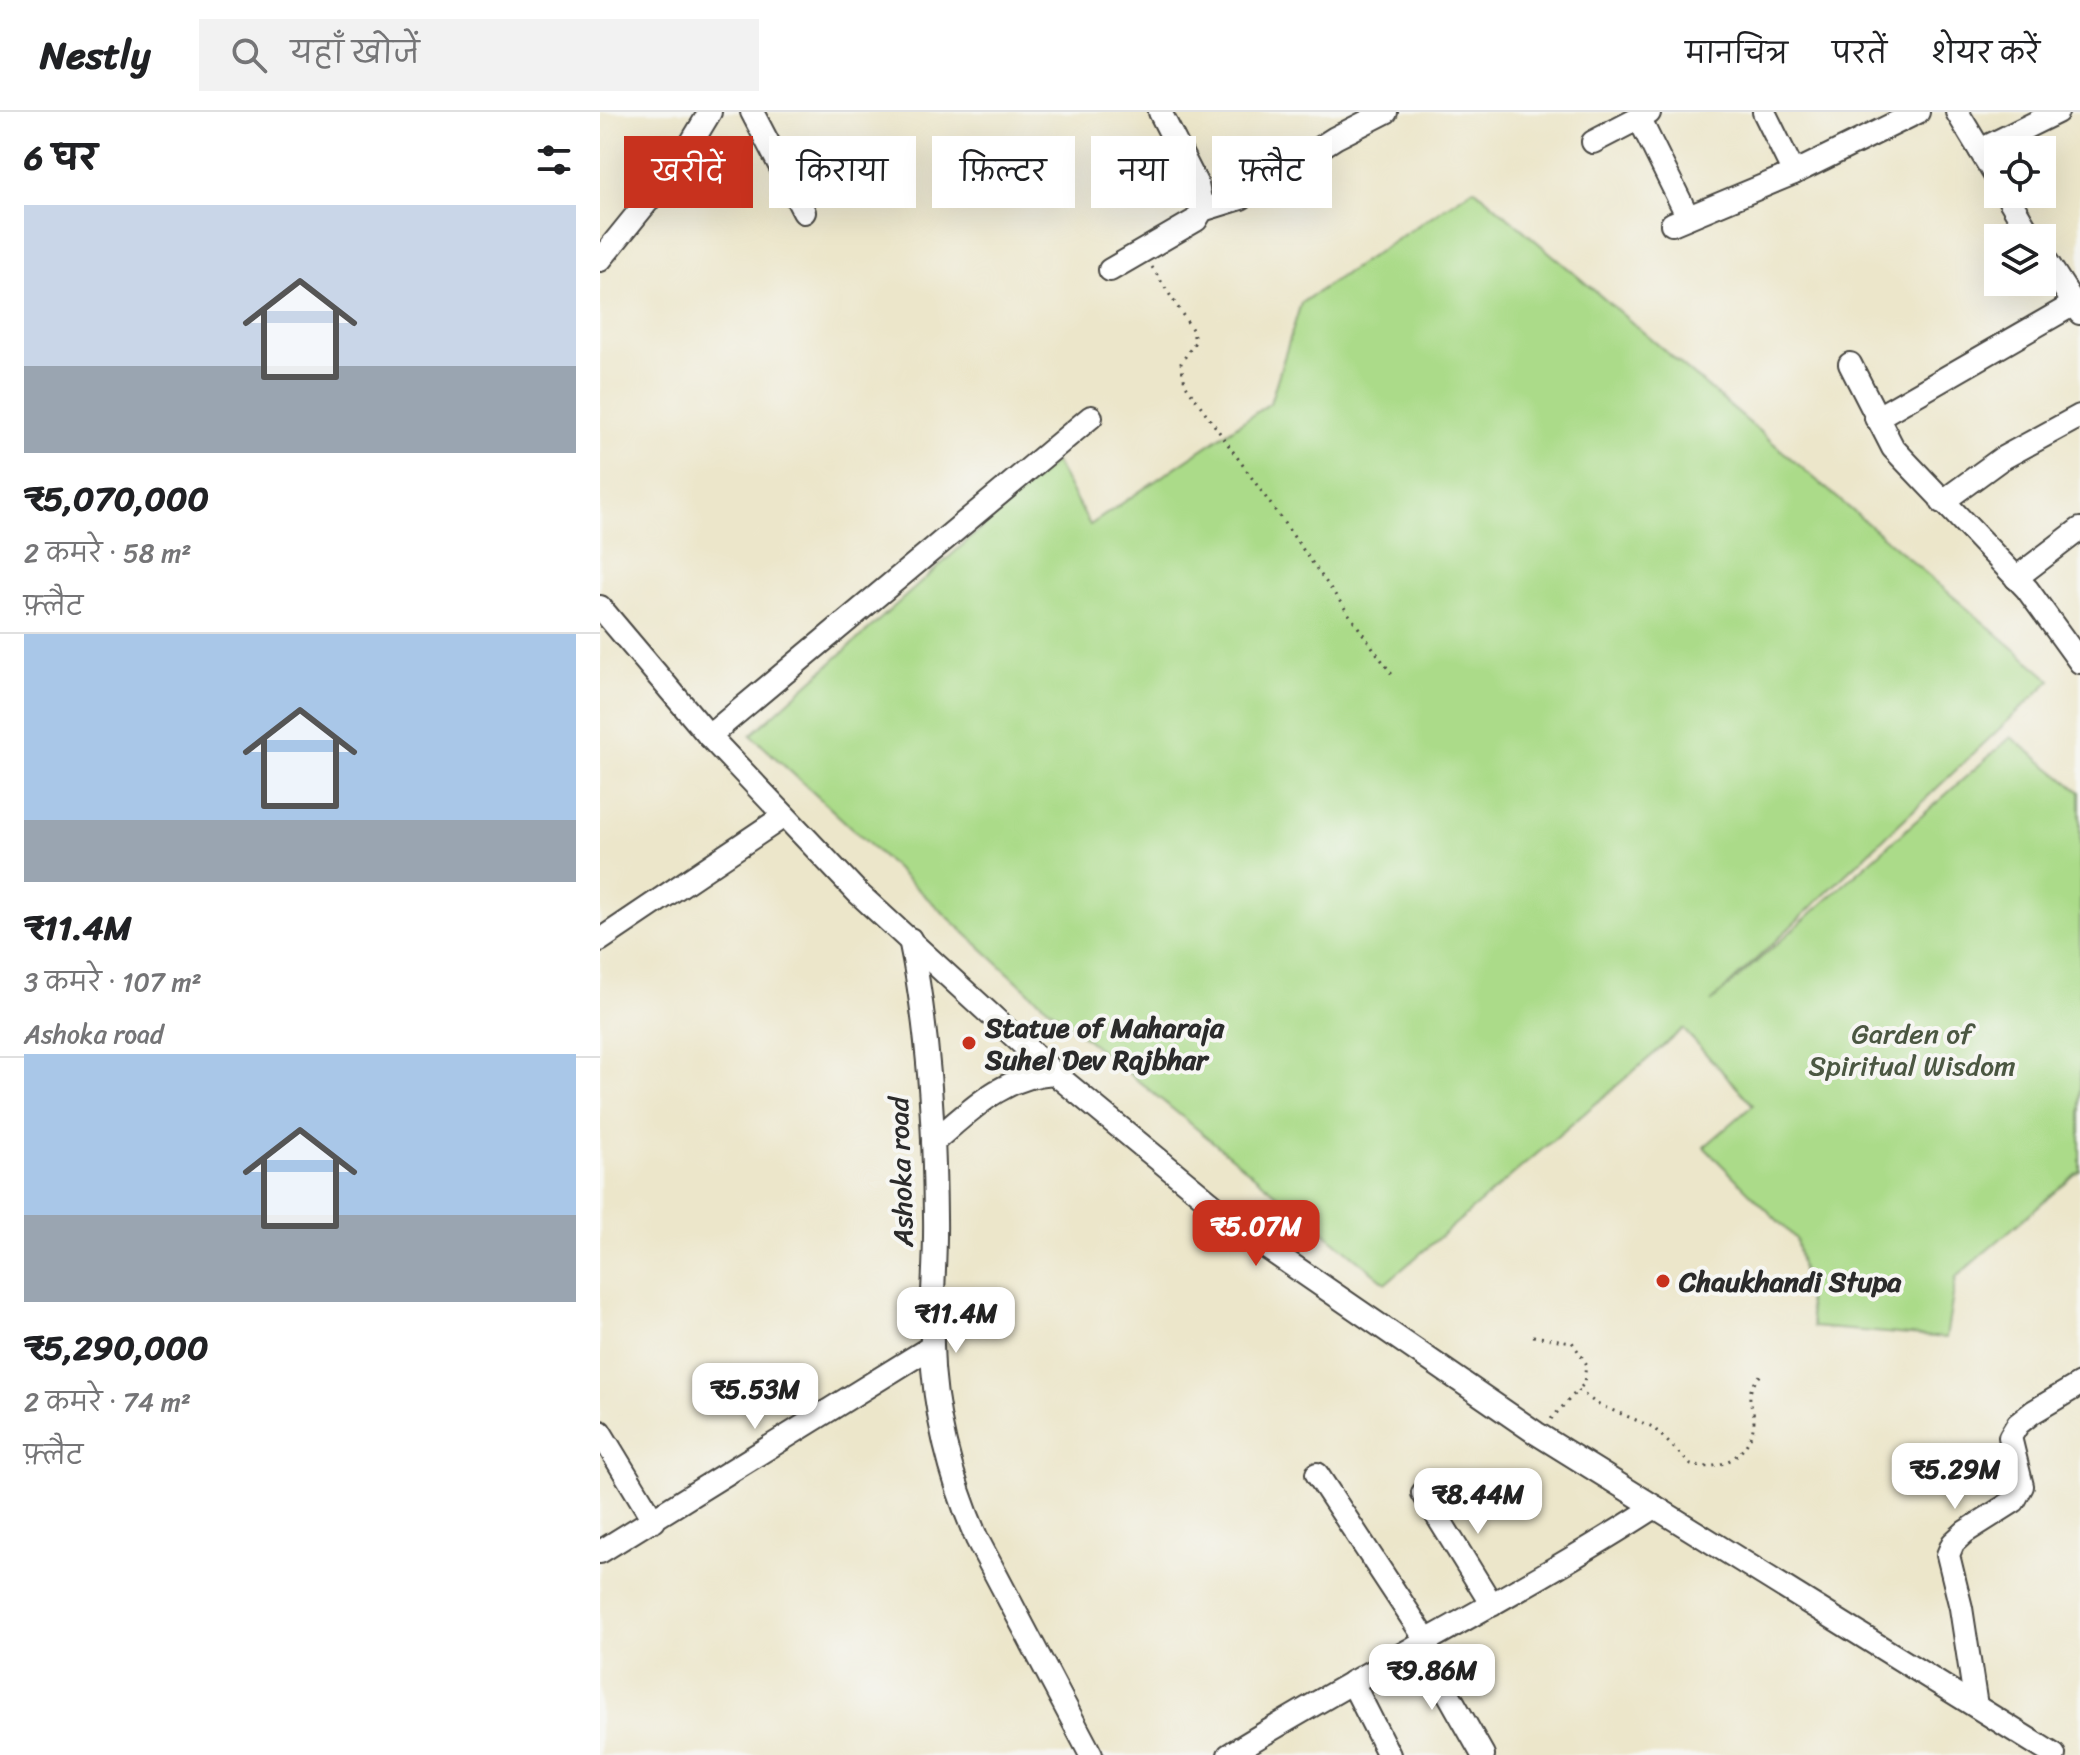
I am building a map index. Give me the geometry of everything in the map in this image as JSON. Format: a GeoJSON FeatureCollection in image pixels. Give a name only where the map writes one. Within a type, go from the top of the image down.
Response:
{"type":"FeatureCollection","features":[{"type":"Feature","properties":{"kind":"street"},"geometry":{"type":"LineString","coordinates":[[600,260],[681,160],[710,112]]}},
{"type":"Feature","properties":{"kind":"street"},"geometry":{"type":"LineString","coordinates":[[752,112],[804,212]]}},
{"type":"Feature","properties":{"kind":"street"},"geometry":{"type":"LineString","coordinates":[[1110,270],[1196,220],[1202,210],[1201,197],[1160,112]]}},
{"type":"Feature","properties":{"kind":"street"},"geometry":{"type":"LineString","coordinates":[[1202,210],[1241,198],[1335,138],[1386,112]]}},
{"type":"Feature","properties":{"kind":"street"},"geometry":{"type":"LineString","coordinates":[[1764,112],[1794,173]]}},
{"type":"Feature","properties":{"kind":"street"},"geometry":{"type":"LineString","coordinates":[[1593,142],[1645,115],[1680,220],[1794,173],[1918,112]]}},
{"type":"Feature","properties":{"kind":"street"},"geometry":{"type":"LineString","coordinates":[[1957,112],[1984,157]]}},
{"type":"Feature","properties":{"kind":"street"},"geometry":{"type":"LineString","coordinates":[[1980,150],[2057,112]]}},
{"type":"Feature","properties":{"kind":"street"},"geometry":{"type":"LineString","coordinates":[[1876,418],[2077,308],[2056,276]]}},
{"type":"Feature","properties":{"kind":"street"},"geometry":{"type":"LineString","coordinates":[[1850,364],[1893,448],[2016,578],[2080,662]]}},
{"type":"Feature","properties":{"kind":"street"},"geometry":{"type":"LineString","coordinates":[[1942,502],[2001,459],[2080,416]]}},
{"type":"Feature","properties":{"kind":"street"},"geometry":{"type":"LineString","coordinates":[[709,736],[1091,417]]}},
{"type":"Feature","properties":{"kind":"street"},"geometry":{"type":"LineString","coordinates":[[2016,578],[2080,529]]}},
{"type":"Feature","properties":{"kind":"street"},"geometry":{"type":"LineString","coordinates":[[600,607],[709,736],[858,893],[1054,1073],[1257,1241],[1536,1433],[2054,1755]]}},
{"type":"Feature","properties":{"kind":"street"},"geometry":{"type":"LineString","coordinates":[[600,940],[784,816]]}},
{"type":"Feature","properties":{"kind":"street","name":"Ashoka road"},"geometry":{"type":"LineString","coordinates":[[910,939],[923,999],[933,1142],[931,1347],[938,1408],[964,1509],[1091,1755]]}},
{"type":"Feature","properties":{"kind":"street"},"geometry":{"type":"LineString","coordinates":[[933,1142],[1001,1088],[1027,1075],[1054,1073]]}},
{"type":"Feature","properties":{"kind":"street"},"geometry":{"type":"LineString","coordinates":[[600,1552],[931,1347]]}},
{"type":"Feature","properties":{"kind":"street"},"geometry":{"type":"LineString","coordinates":[[1976,1706],[1961,1608],[1948,1555],[1953,1543],[2014,1501],[2022,1486],[2010,1437],[2018,1424],[2080,1384]]}},
{"type":"Feature","properties":{"kind":"street"},"geometry":{"type":"LineString","coordinates":[[600,1432],[654,1521]]}},
{"type":"Feature","properties":{"kind":"street"},"geometry":{"type":"LineString","coordinates":[[1317,1474],[1421,1644],[1483,1755]]}},
{"type":"Feature","properties":{"kind":"street"},"geometry":{"type":"LineString","coordinates":[[1423,1493],[1492,1605]]}},
{"type":"Feature","properties":{"kind":"street"},"geometry":{"type":"LineString","coordinates":[[1229,1755],[1352,1682],[1492,1605],[1655,1507]]}},
{"type":"Feature","properties":{"kind":"street"},"geometry":{"type":"LineString","coordinates":[[1352,1682],[1389,1755]]}},
{"type":"Feature","properties":{"kind":"path"},"geometry":{"type":"LineString","coordinates":[[1142,252],[1193,331],[1195,342],[1181,363],[1185,384],[1393,676]]}},
{"type":"Feature","properties":{"kind":"path"},"geometry":{"type":"LineString","coordinates":[[1533,1336],[1572,1342],[1586,1363],[1584,1384],[1536,1433]]}},
{"type":"Feature","properties":{"kind":"path"},"geometry":{"type":"LineString","coordinates":[[1578,1390],[1597,1404],[1653,1427],[1691,1465],[1717,1467],[1727,1463],[1748,1441],[1754,1421],[1750,1396],[1763,1372]]}},
{"type":"Feature","properties":{"kind":"green space","name":"Garden of Spiritual Wisdom"},"geometry":{"type":"Polygon","coordinates":[[[1474,188],[2051,680],[1711,1002],[2011,737],[2080,792],[2080,1170],[1956,1277],[1946,1338],[1813,1327],[1796,1239],[1704,1147],[1753,1105],[1683,1029],[1386,1283],[1029,992],[751,735],[1055,462],[1090,525],[1270,403],[1301,303],[1474,188]]]}},
{"type":"Feature","properties":{"kind":"place","name":"Statue of Maharaja Suhel Dev Rajbhar"},"geometry":{"type":"Point","coordinates":[969,1043]}},
{"type":"Feature","properties":{"kind":"place","name":"Chaukhandi Stupa"},"geometry":{"type":"Point","coordinates":[1663,1281]}}]}
